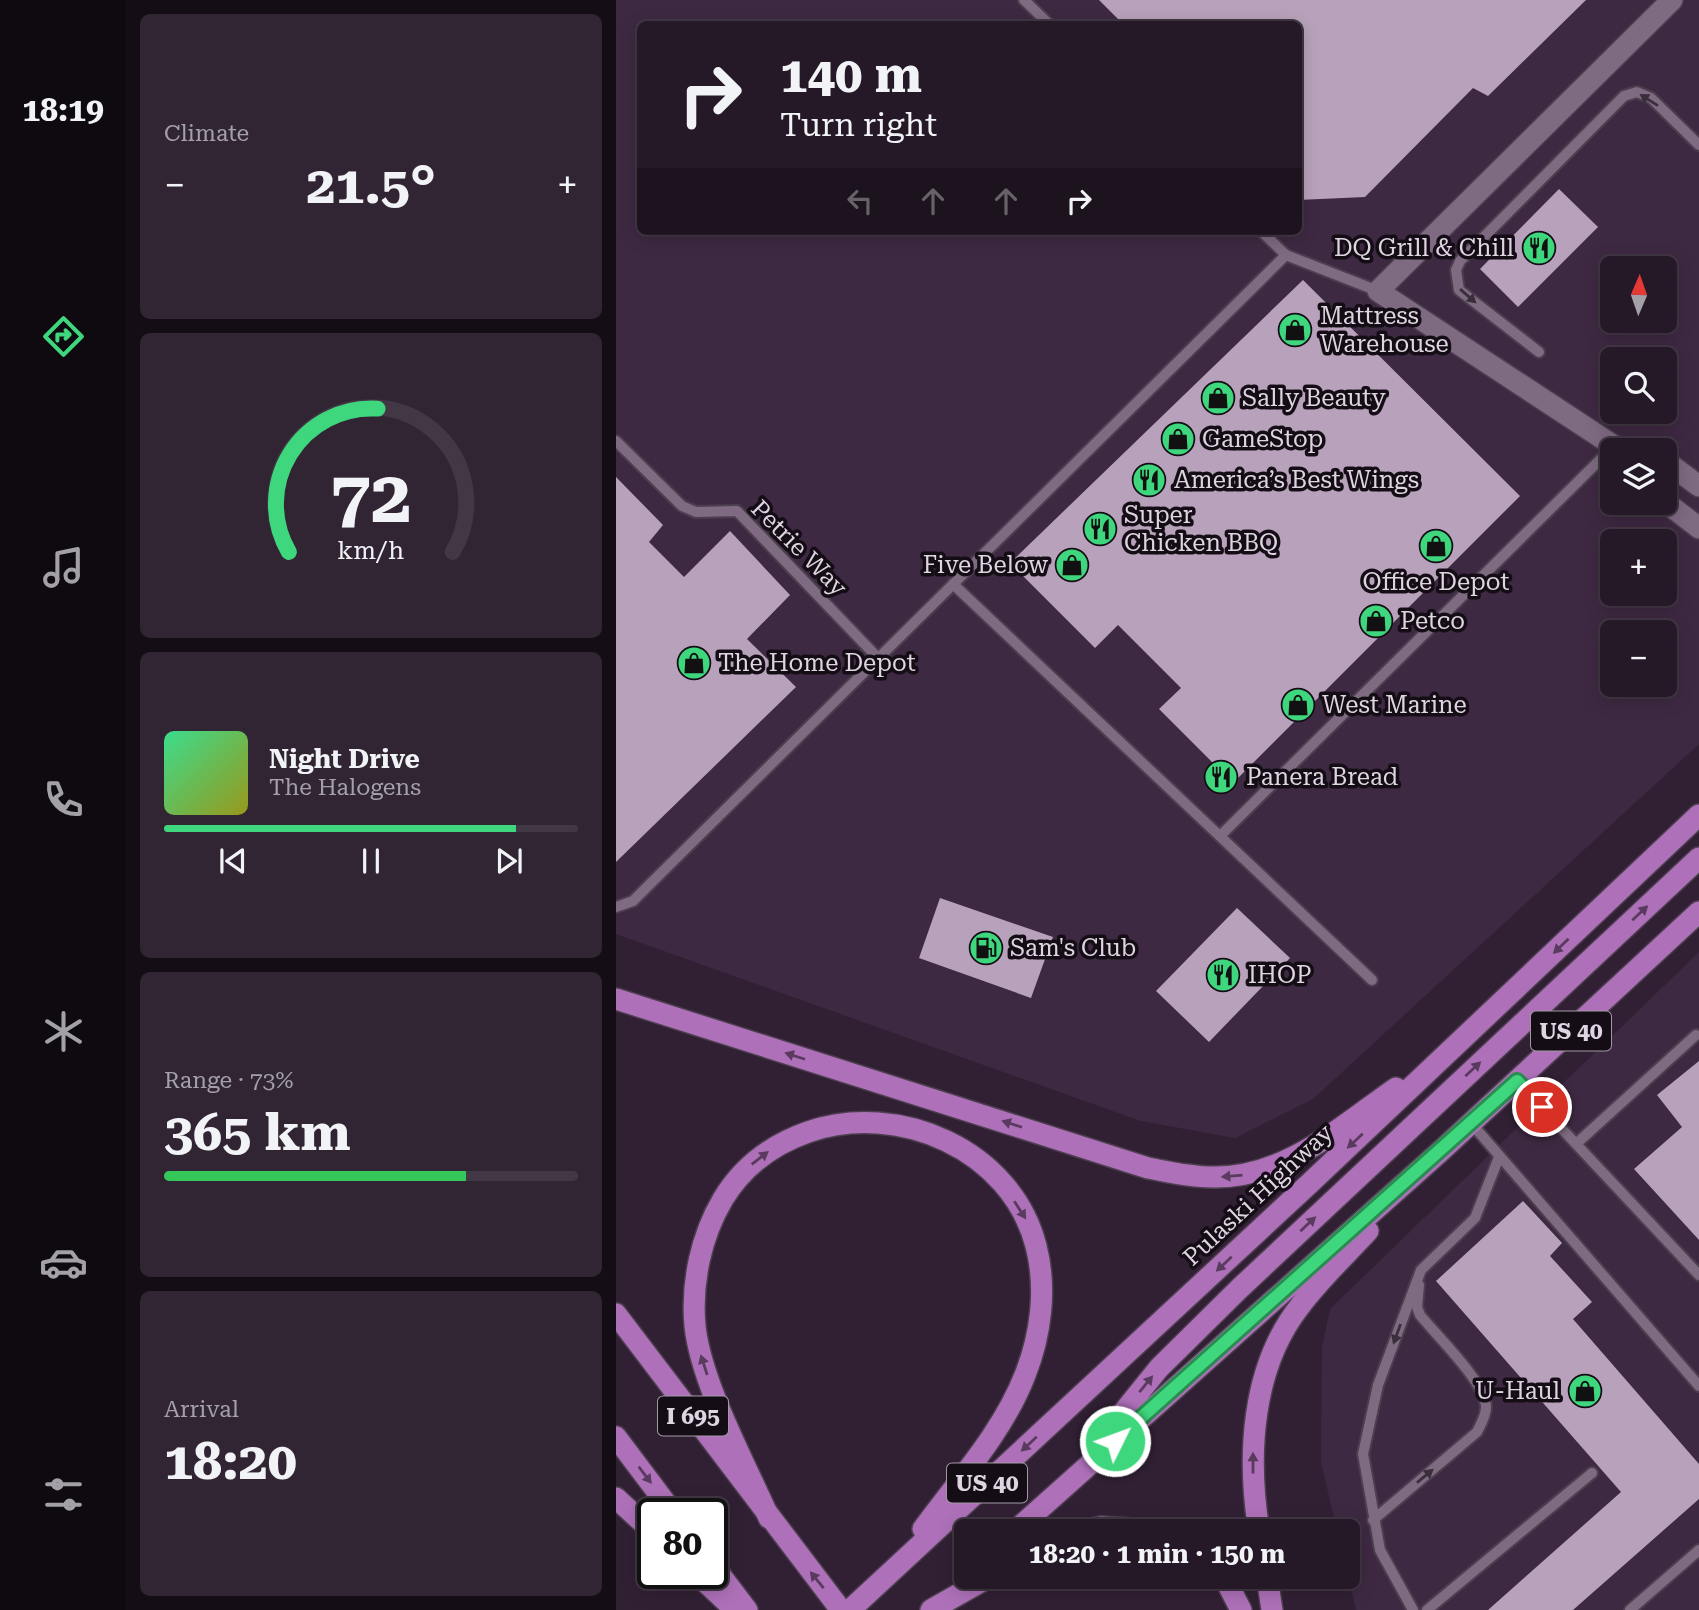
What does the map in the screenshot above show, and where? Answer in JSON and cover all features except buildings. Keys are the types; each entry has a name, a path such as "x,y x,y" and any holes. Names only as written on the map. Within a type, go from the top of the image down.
{"highway":[{"name":"Pulaski Highway","path":"850,1610 1458,1044 1699,815"},
{"path":"1057,1494 1158,1368 1699,858"},
{"name":"US 40","path":"1029,1519 1443,1150 1699,912"},
{"path":"616,999 1148,1168 1213,1177 1250,1174 1276,1166 1311,1147 1458,1044"},
{"path":"769,1518 702,1362 697,1338 695,1296 698,1269 713,1216 733,1183 759,1157 793,1138 828,1125 877,1122 908,1126 932,1133 975,1158 993,1174 1028,1222 1041,1273 1041,1306 1036,1339 1025,1376 1007,1410 895,1569"},
{"path":"1257,1519 1253,1496 1252,1455 1256,1416 1274,1350 1298,1307 1443,1150"},
{"name":"I 695","path":"616,1314 792,1550 841,1610"},
{"name":"I 695","path":"616,1437 662,1498"},
{"path":"616,1498 637,1517"},
{"path":"930,1610 954,1587"},
{"path":"728,1588 741,1607"},
{"path":"717,1589 741,1607"},
{"path":"930,1610 968,1589"},
{"path":"1230,1589 1241,1610"},
{"path":"1269,1589 1272,1610"}],"street":[{"path":"1604,438 1378,291 1672,0"},
{"path":"1677,470 1699,486"},
{"path":"1677,511 1699,528"}],"lane":[{"path":"1024,0 1046,21"},
{"path":"1539,352 1460,290 1456,270 1460,261 1624,96 1637,92 1651,98 1699,145"},
{"path":"1265,235 1286,255 1378,291"},
{"path":"616,907 633,901 1286,255"},
{"name":"Petrie Way","path":"616,441 682,506 696,512 737,511 878,658"},
{"path":"1220,836 1600,466"},
{"path":"953,584 1372,980"},
{"path":"1577,1143 1696,1035"},
{"path":"1517,1081 1699,1275"},
{"path":"1471,1124 1699,1386"},
{"path":"1413,1610 1380,1550 1363,1454 1378,1385 1421,1270 1475,1218 1499,1157"},
{"path":"1373,1520 1477,1432 1484,1417 1486,1405 1481,1389 1420,1315 1417,1307 1421,1270"},
{"path":"1427,1610 1592,1473"},
{"path":"1630,1610 1699,1550"}],"shaded area":[{"path":"616,0 1699,0 1699,744 1313,1099 1235,1138 1141,1121 616,934"},
{"path":"1699,952 1699,1610 1356,1610 1351,1589 1360,1589 1360,1519 1334,1519 1321,1462 1322,1347 1330,1309"}],"place":[{"name":"DQ Grill & Chill","path":"1539,248"},
{"name":"Mattress Warehouse","path":"1295,330"},
{"name":"Sally Beauty","path":"1218,398"},
{"name":"GameStop","path":"1178,439"},
{"name":"America’s Best Wings","path":"1149,480"},
{"name":"Super Chicken BBQ","path":"1100,529"},
{"name":"Office Depot","path":"1436,546"},
{"name":"Five Below","path":"1072,565"},
{"name":"Petco","path":"1376,621"},
{"name":"The Home Depot","path":"694,663"},
{"name":"West Marine","path":"1298,705"},
{"name":"Panera Bread","path":"1221,777"},
{"name":"Sam's Club","path":"986,948"},
{"name":"IHOP","path":"1223,975"},
{"name":"U-Haul","path":"1585,1391"}],"route":[{"path":"1115,1441 1517,1081 1542,1107"}]}
